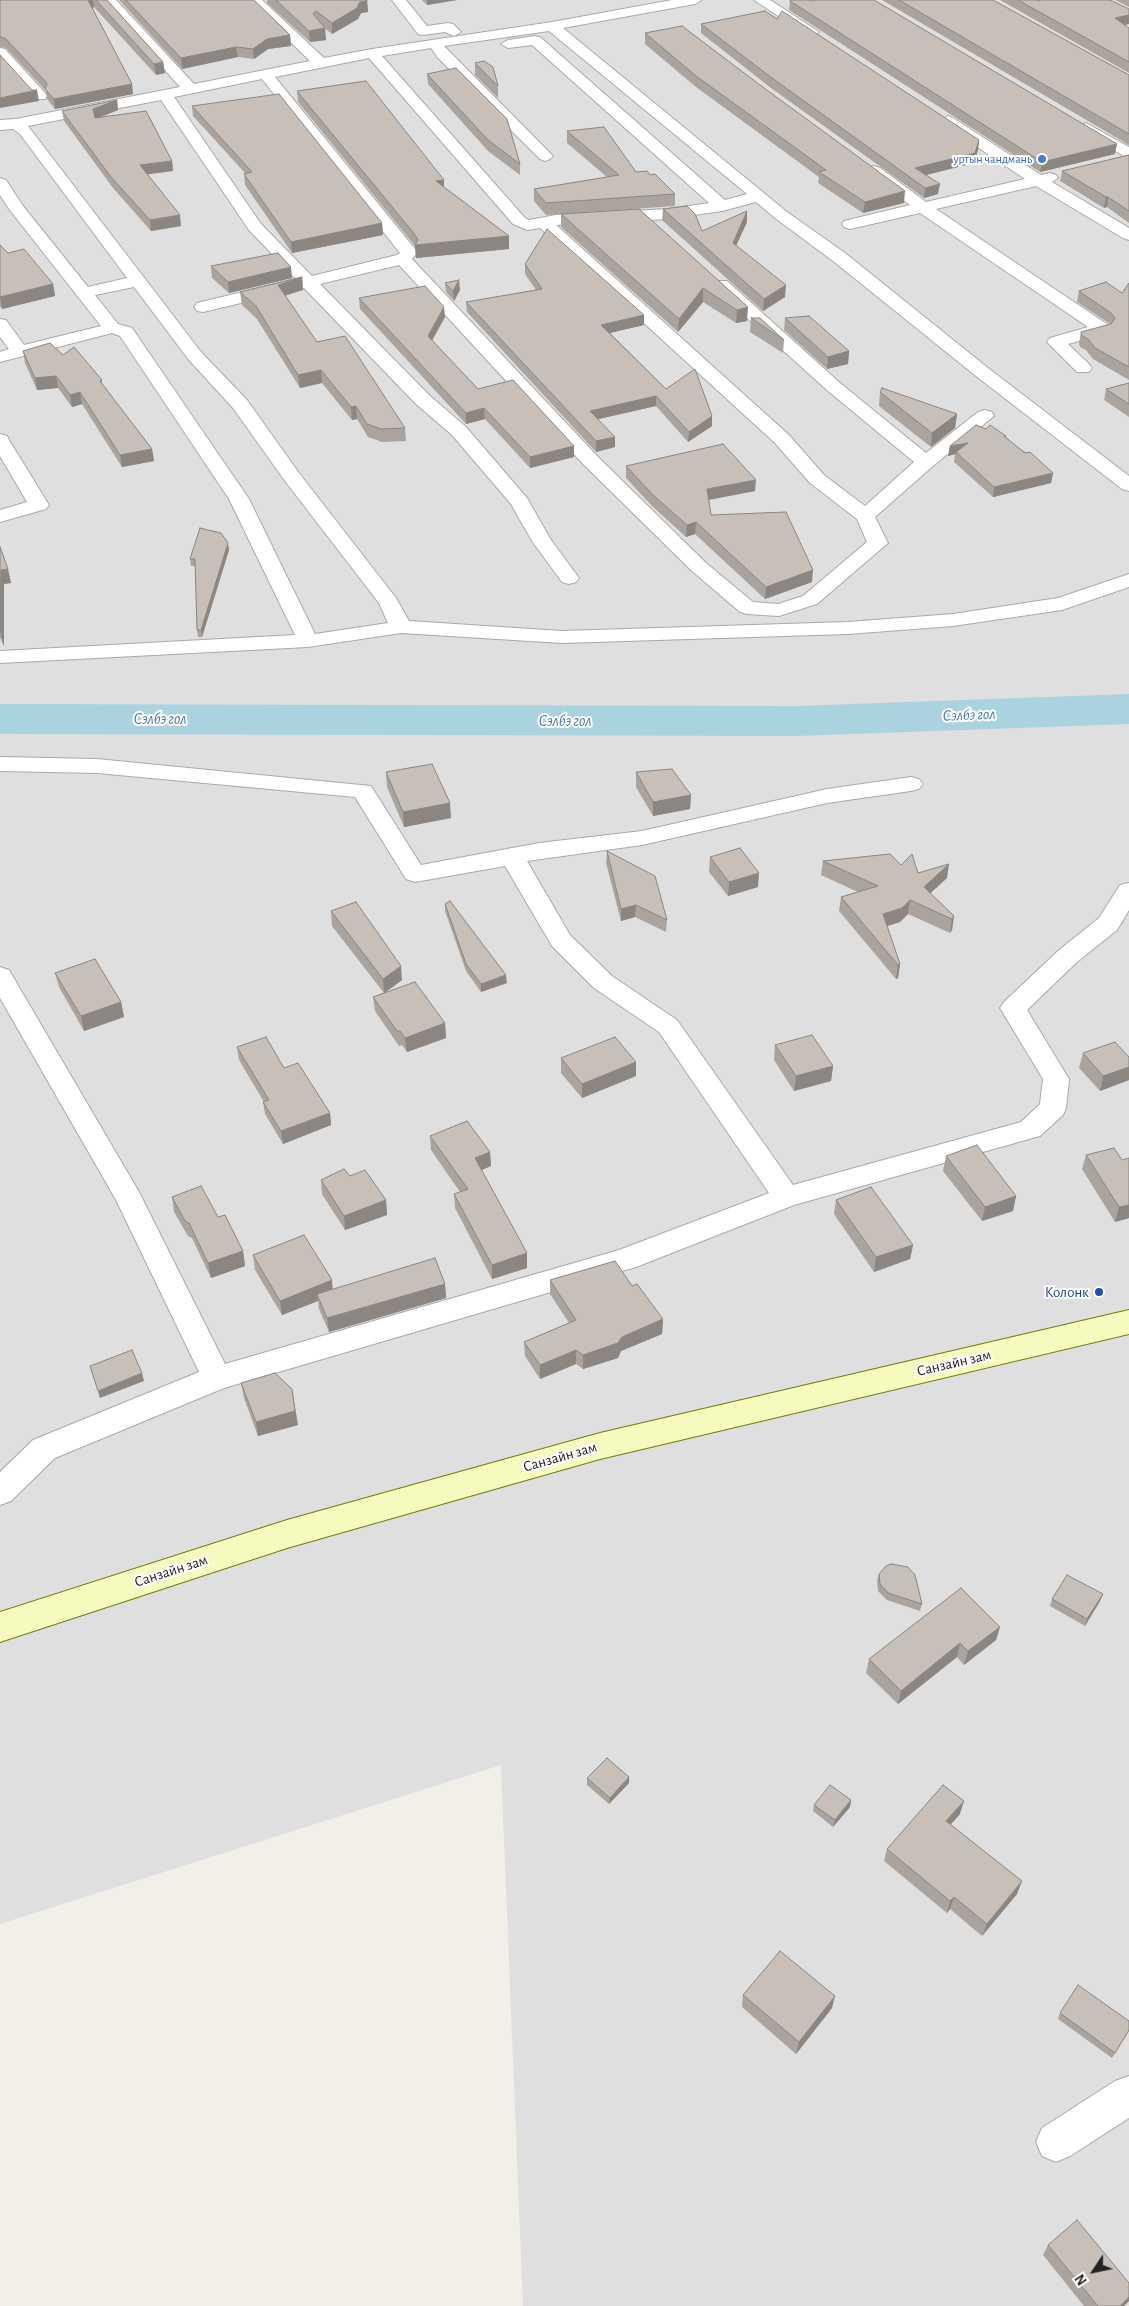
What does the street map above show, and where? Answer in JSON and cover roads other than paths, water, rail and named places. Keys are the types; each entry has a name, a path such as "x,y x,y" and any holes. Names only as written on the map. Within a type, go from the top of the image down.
{"main road":[{"name":"Санзайн зам","path":"0,1627 287,1534 600,1446 1129,1322"}],"street":[{"path":"110,0 191,90"},
{"path":"254,0 321,63"},
{"path":"398,0 424,31 448,27 465,40"},
{"path":"439,50 465,40 694,0"},
{"path":"761,0 826,41"},
{"path":"655,7 671,19"},
{"path":"552,26 781,215 839,257 982,372 1129,485"},
{"path":"8,124 191,90 372,53 439,50 535,40 722,206"},
{"path":"439,50 545,156"},
{"path":"0,52 40,96"},
{"path":"372,53 519,221 527,225 556,220 643,215 722,206 760,196"},
{"path":"203,307 404,259 409,253 265,74"},
{"path":"165,95 254,227 422,399 459,431 520,502 542,541 569,578"},
{"path":"932,110 1039,181 1129,235"},
{"path":"1073,120 1129,156"},
{"path":"8,124 25,131 195,356 240,404 292,477 389,602 401,627"},
{"path":"1111,162 1129,156"},
{"path":"860,161 924,208 1102,328 1056,342 1083,368"},
{"path":"850,224 1066,174"},
{"path":"0,183 17,209 112,328"},
{"path":"643,215 658,228"},
{"path":"404,259 591,461 699,567 747,608 780,610 810,600 878,543 865,516 816,479 782,439 544,223"},
{"path":"708,274 834,387 926,462"},
{"path":"84,293 138,281"},
{"path":"0,324 19,351"},
{"path":"0,357 112,328 126,332 239,499 308,641"},
{"path":"865,516 926,462 985,416"},
{"path":"0,440 39,505 0,516"},
{"path":"0,657 308,641 401,627 562,637 848,628 953,620 1062,604 1129,580"},
{"path":"0,764 97,766 363,791 415,874 539,851 642,838 826,796 912,784"},
{"path":"511,857 518,864 561,940 603,982 668,1026 787,1197"},
{"path":"0,1492 44,1449 217,1378 626,1259 787,1197 1030,1129 1053,1108 1056,1080 1013,1008 1068,956 1126,910"},
{"path":"0,976 129,1199 217,1378"},
{"path":"1056,2142 1129,2095"}],"waterway":[{"name":"Сэлбэ гол","path":"0,719 797,721 1129,709"}],"place":[{"name":"уртын чандмань","path":"1042,159"},
{"name":"Колонк","path":"1099,1292"}]}
